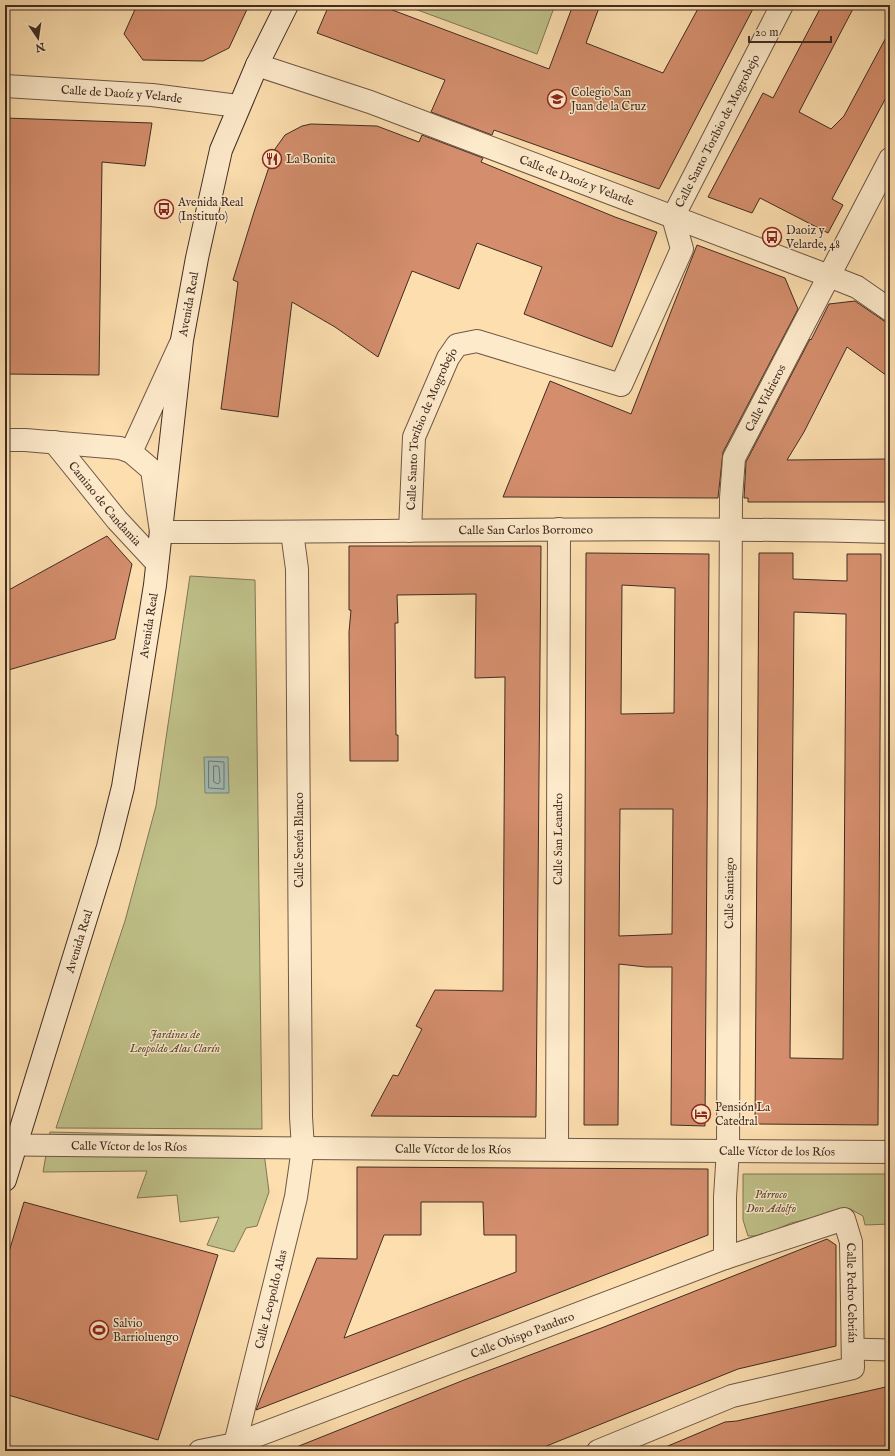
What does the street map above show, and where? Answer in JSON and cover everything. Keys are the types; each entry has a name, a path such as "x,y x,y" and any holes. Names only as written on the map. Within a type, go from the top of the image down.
{"street":[{"name":"Avenida Real","path":"5,1180 108,847 121,795 153,601 182,340 197,258 221,150 238,106 287,5"},
{"name":"Calle Santo Toribio de Mogrobejo","path":"410,531 414,437 448,358 457,345 477,341 621,385 682,249 673,217 782,5"},
{"name":"Calle de Daoíz y Velarde","path":"257,65 370,102 829,276 857,287 890,310"},
{"name":"Calle de Daoíz y Velarde","path":"8,85 152,95 238,106"},
{"name":"Calle Vidrieros","path":"731,529 731,498 734,458 890,159"},
{"path":"131,452 182,340"},
{"name":"Camino de Candamia","path":"5,440 26,440 120,448 131,452 152,470 161,532"},
{"name":"Camino de Candamia","path":"54,442 117,520 157,563"},
{"name":"Calle San Leandro","path":"557,1149 559,529"},
{"name":"Calle San Carlos Borromeo","path":"161,532 731,529 890,532"},
{"name":"Calle Santiago","path":"725,1258 725,1197 728,1150 731,529"},
{"name":"Calle Senén Blanco","path":"292,532 297,569 301,1117 303,1148"},
{"name":"Calle Víctor de los Ríos","path":"16,1145 890,1152"},
{"name":"Calle Leopoldo Alas","path":"235,1447 296,1197 303,1148"},
{"name":"Calle Obispo Panduro","path":"200,1451 235,1447 725,1258 844,1219"},
{"name":"Calle Pedro Cebrián","path":"844,1219 851,1242 853,1358"},
{"path":"598,1451 732,1396 853,1358 890,1350"}],"green space":[{"path":"404,5 555,5 537,54"},
{"name":"Jardines de Leopoldo Alas Clarín","path":"190,576 255,580 262,1129 56,1128 125,921 156,806"},
{"path":"50,1132 262,1137 269,1192 257,1226 246,1228 234,1252 207,1245 219,1217 180,1222 177,1195 137,1198 147,1171 43,1172"},
{"name":"Párroco Don Adolfo","path":"743,1174 890,1174 890,1224 865,1225 863,1216 850,1209 791,1223 762,1236 748,1236 743,1220"}],"water":[{"path":"204,757 228,757 229,793 205,793"}],"building":[{"path":"137,5 249,5 229,48 203,61 143,60 124,34"},
{"name":"Colegio San Juan de la Cruz","path":"329,5 379,5 549,69 573,5 600,5 586,43 663,73 700,5 755,5 659,189 494,130 492,135 431,112 445,80 317,33"},
{"path":"822,5 855,5 799,112 831,129 844,116 890,30 890,90 832,199 843,205 828,233 760,198 752,213 708,197 763,93 773,98"},
{"path":"5,118 152,123 145,166 102,162 99,375 5,374"},
{"path":"311,124 377,126 419,142 422,135 483,158 481,162 615,217 657,232 612,347 524,314 542,267 477,243 459,289 412,271 378,357 335,327 292,302 278,417 221,409 238,282 233,280 254,212 275,149 285,135 302,126"},
{"path":"697,245 785,278 798,309 723,452 718,498 503,497 550,381 631,414"},
{"path":"855,301 890,325 890,378 847,347 804,432 787,460 890,459 890,502 748,502 748,498 744,498 746,462 810,339 811,340 829,304"},
{"path":"107,536 132,564 115,639 5,671 5,592"},
{"path":"349,546 541,546 536,1117 371,1116 393,1075 398,1076 422,1029 416,1026 435,990 503,991 505,677 475,678 476,594 397,595 398,623 395,623 396,735 398,735 398,761 350,761 349,632 351,610 349,610"},
{"path":"586,553 709,554 705,1126 671,1125 672,967 646,967 619,964 618,1125 584,1125","holes":["622,585 675,588 674,713 621,714","620,809 673,809 672,934 619,936"]},
{"path":"759,553 793,553 793,579 847,581 847,554 881,554 878,1125 755,1124","holes":["794,612 846,614 843,1059 790,1058"]},
{"path":"357,1167 708,1169 708,1235 256,1410 317,1258 357,1259","holes":["421,1202 483,1202 484,1235 516,1235 516,1272 344,1338 384,1235 421,1235"]},
{"name":"Salvio Barrioluengo","path":"24,1202 218,1255 158,1440 5,1394 5,1265"},
{"path":"827,1239 836,1245 836,1346 738,1369 534,1451 289,1450 464,1380 604,1327"},
{"path":"890,1386 890,1451 656,1451 725,1422 737,1421"}],"place":[{"name":"Colegio San Juan de la Cruz","path":"557,99"},
{"name":"La Bonita","path":"272,159"},
{"name":"Avenida Real (Instituto)","path":"164,209"},
{"name":"Daoiz y Velarde, 48","path":"772,237"},
{"name":"Pensión La Catedral","path":"701,1114"},
{"name":"Salvio Barrioluengo","path":"99,1330"}]}
